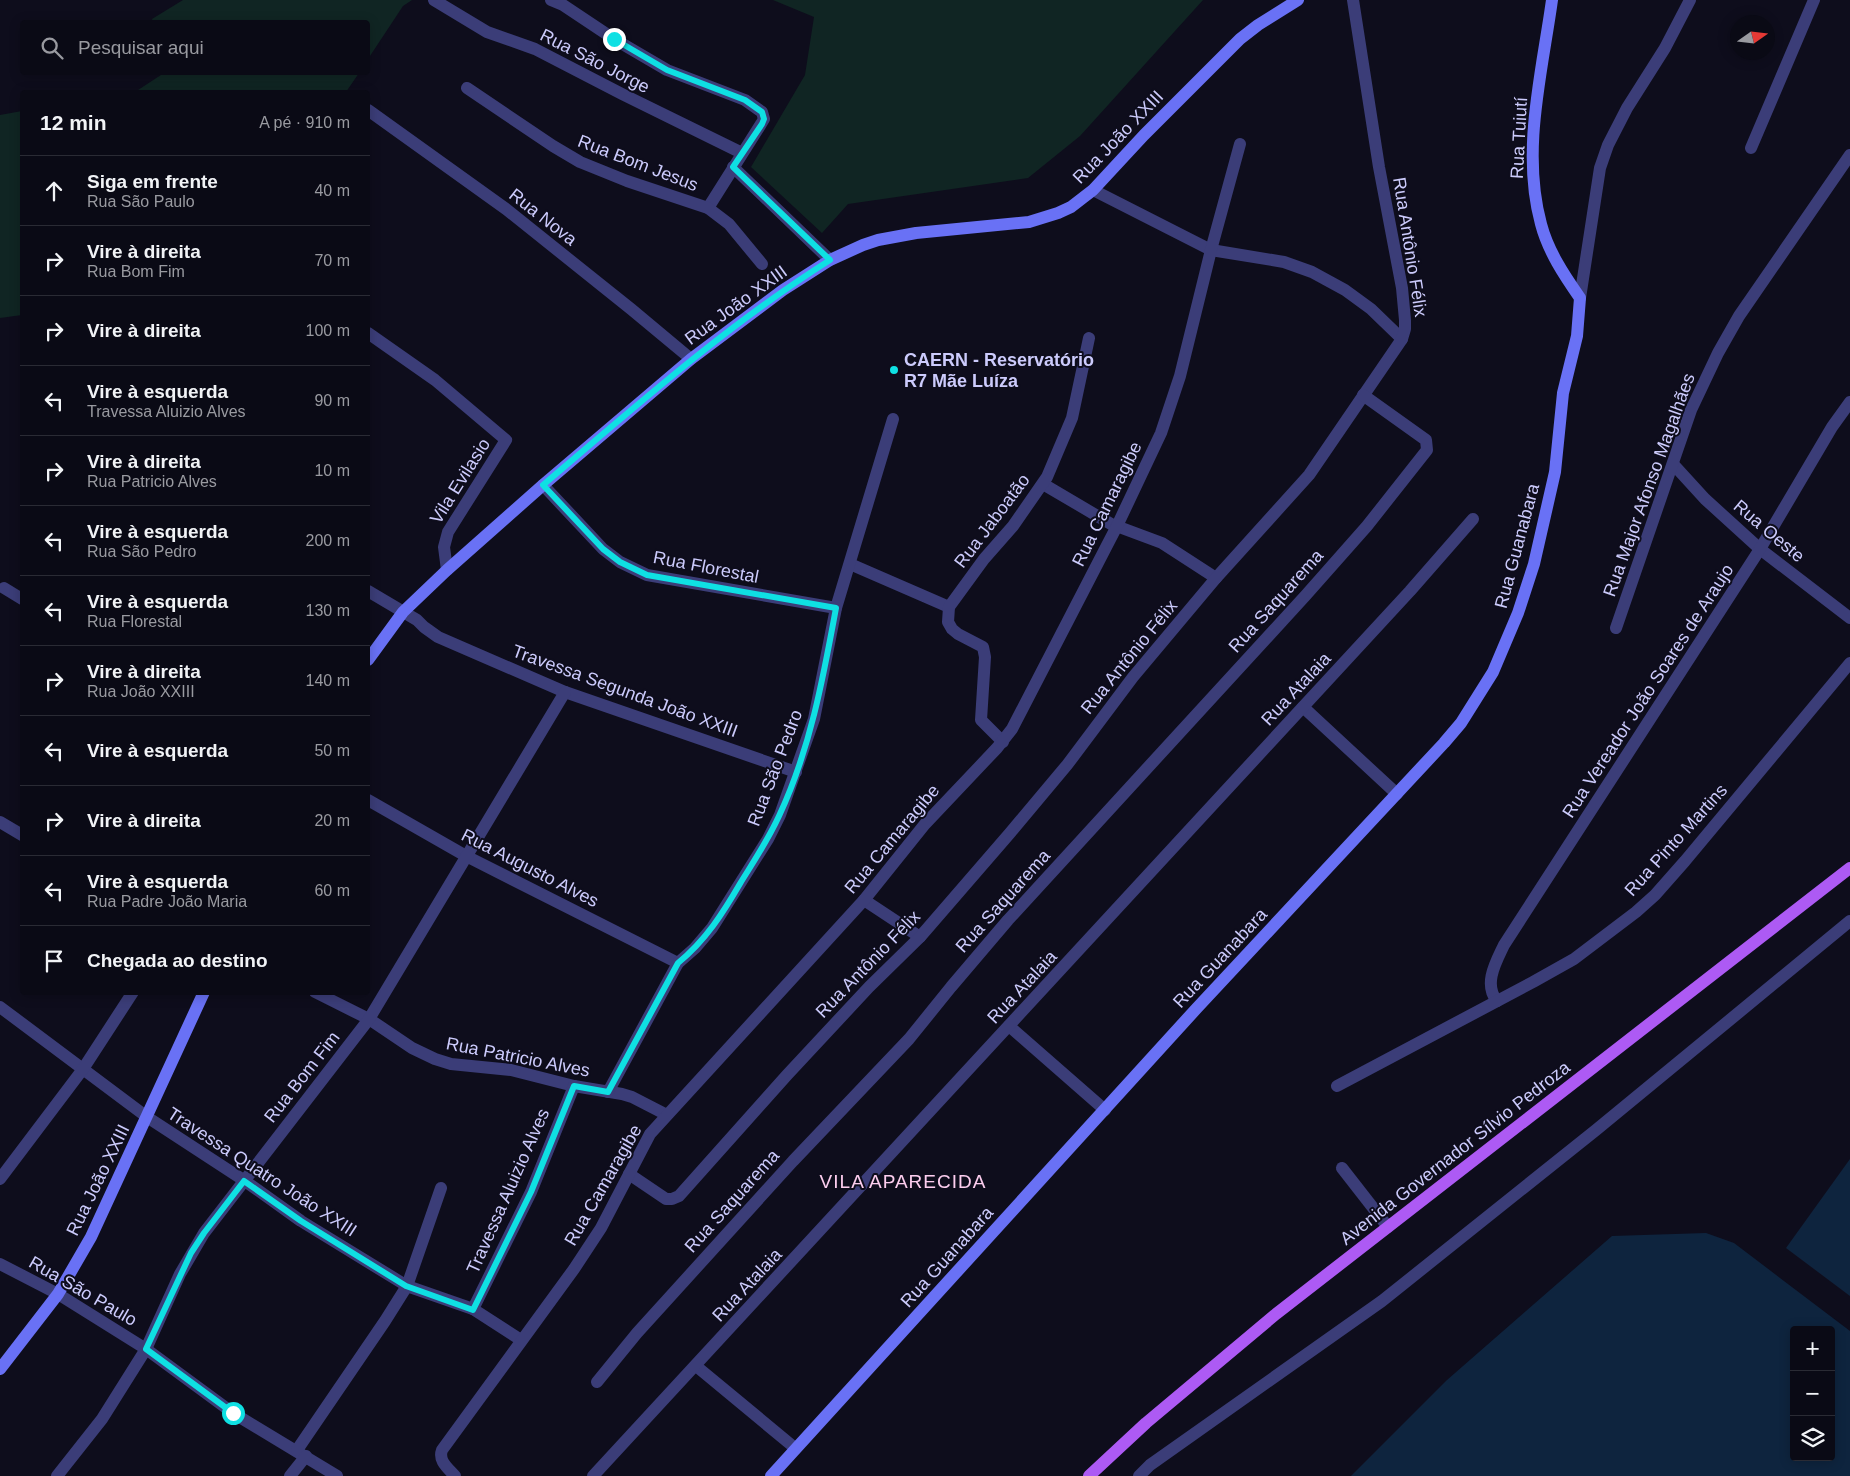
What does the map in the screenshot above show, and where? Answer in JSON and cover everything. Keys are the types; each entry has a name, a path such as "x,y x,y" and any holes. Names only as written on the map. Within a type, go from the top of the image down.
{"main road":[{"name":"Avenida Governador Sílvio Pedroza","path":"1089,1476 1146,1423 1218,1361 1850,868"}],"street":[{"name":"Rua São Jorge","path":"434,0 487,32 535,49 742,153"},
{"path":"551,0 563,5 614,39 667,70 745,100 764,115 762,124 708,208"},
{"name":"Rua João XXIII","path":"370,657 403,612 447,570 543,485 691,359 783,290 830,260 863,245 895,236 916,233 1029,222 1071,207 1093,190 1144,135 1240,39 1258,25 1298,0"},
{"name":"Rua Antônio Félix","path":"629,1174 666,1198 672,1199 680,1196 787,1075 869,987 920,936 1022,818 1066,765 1128,683 1216,578 1308,475 1402,338 1405,320 1402,288 1353,0"},
{"name":"Rua Tuiutí","path":"1552,0 1533,136 1532,168 1535,197 1541,225 1552,254 1580,298"},
{"path":"1580,298 1600,168 1608,145 1627,108 1665,48 1690,0"},
{"path":"1751,148 1814,0"},
{"name":"Rua Bom Jesus","path":"467,88 546,142 580,162 627,181 708,208 729,224 762,264"},
{"name":"Rua Nova","path":"370,111 506,209 691,359"},
{"name":"Rua Camaragibe","path":"455,1476 442,1461 440,1456 442,1450 601,1228 644,1142 864,900 925,824 1003,742 1019,716 1118,526 1160,434 1180,376 1211,250 1240,144"},
{"name":"Rua Major Afonso Magalhães","path":"1616,628 1691,410 1718,353 1739,316 1850,155"},
{"path":"733,167 830,260"},
{"path":"1093,190 1211,250 1284,262 1312,272 1345,290 1364,304 1402,338"},
{"name":"Rua Guanabara","path":"771,1476 1316,880 1397,794 1469,711 1493,672 1518,613 1534,564 1555,472 1563,393 1577,336 1580,298"},
{"name":"Vila Evilasio","path":"370,334 435,380 506,440 448,532 444,547 447,570"},
{"name":"Rua Jaboatão","path":"949,607 984,559 1013,526 1042,484 1072,418 1089,338"},
{"name":"Rua Saquarema","path":"597,1382 638,1332 793,1160 904,1045 1008,920 1306,595 1361,532 1427,450 1428,444 1426,440 1363,395"},
{"name":"Rua Vereador João Soares de Araujo","path":"1497,1001 1490,987 1491,979 1504,945 1760,549 1832,427 1850,402"},
{"name":"Rua São Pedro","path":"608,1092 678,963 695,948 712,928 768,839 780,815 814,719 836,608 866,503 893,419"},
{"name":"Rua Oeste","path":"1673,464 1705,499 1760,549 1850,618"},
{"path":"1042,484 1118,526 1162,543 1216,578"},
{"name":"Rua Florestal","path":"543,485 603,549 620,562 647,575 836,608"},
{"name":"Rua Atalaia","path":"594,1476 1410,592 1473,519"},
{"path":"850,564 949,607 948,622 952,629 983,647 985,657 981,720 1003,742"},
{"path":"4,588 20,598"},
{"name":"Travessa Segunda João XXIII","path":"370,591 417,620 438,637 565,692 796,772"},
{"name":"Rua Pinto Martins","path":"1337,1086 1574,959 1614,930 1655,895 1850,663"},
{"name":"Rua Bom Fim","path":"57,1476 102,1419 146,1349 191,1253 208,1227 368,1019 565,692"},
{"path":"1303,707 1397,794"},
{"name":"Rua Augusto Alves","path":"370,801 466,856 678,963"},
{"path":"0,822 20,834"},
{"path":"864,900 920,936"},
{"path":"1139,1476 1150,1465 1382,1301 1604,1123 1850,921"},
{"path":"0,1179 83,1069 130,995"},
{"name":"Rua João XXIII","path":"0,1369 58,1294 91,1237 203,995"},
{"name":"Rua Patricio Alves","path":"321,995 368,1019 412,1048 435,1059 451,1064 511,1070 574,1086 632,1097 667,1115"},
{"name":"Travessa Quatro João XXIII","path":"0,1007 147,1117 301,1221 406,1286 473,1310 521,1340"},
{"path":"1009,1026 1105,1110"},
{"name":"Travessa Aluizio Alves","path":"473,1310 531,1192 574,1086"},
{"path":"1342,1168 1388,1227"},
{"path":"290,1476 301,1453 406,1286 441,1188"},
{"name":"Rua São Paulo","path":"0,1264 58,1294 146,1349 233,1413 337,1476"},
{"path":"696,1366 795,1448"}],"green space":[{"path":"183,0 412,0 403,6 370,56 370,20 152,19"},
{"path":"773,0 1203,0 1080,136 1028,178 848,204 822,233 751,167 805,75 814,17"},
{"path":"161,75 358,75 347,90 138,90"},
{"path":"20,111 20,315 0,318 0,115"}],"water":[{"path":"1850,1159 1850,1296 1786,1248"},
{"path":"1706,1233 1734,1243 1850,1331 1850,1476 1351,1476 1447,1380 1612,1236"}],"place":[{"name":"CAERN - Reservatório R7 Mãe Luíza","path":"894,370"}],"district":[{"name":"VILA APARECIDA","path":"903,1181"}],"route":[{"path":"233,1413 146,1349 191,1253 216,1216 244,1181 301,1221 406,1286 473,1310 531,1192 574,1086 608,1092 678,963 695,948 712,928 768,839 780,815 814,719 836,608 661,579 647,575 620,562 603,549 543,485 691,359 783,290 830,260 733,167 762,124 764,119 762,112 745,100 667,70 614,39"}]}
